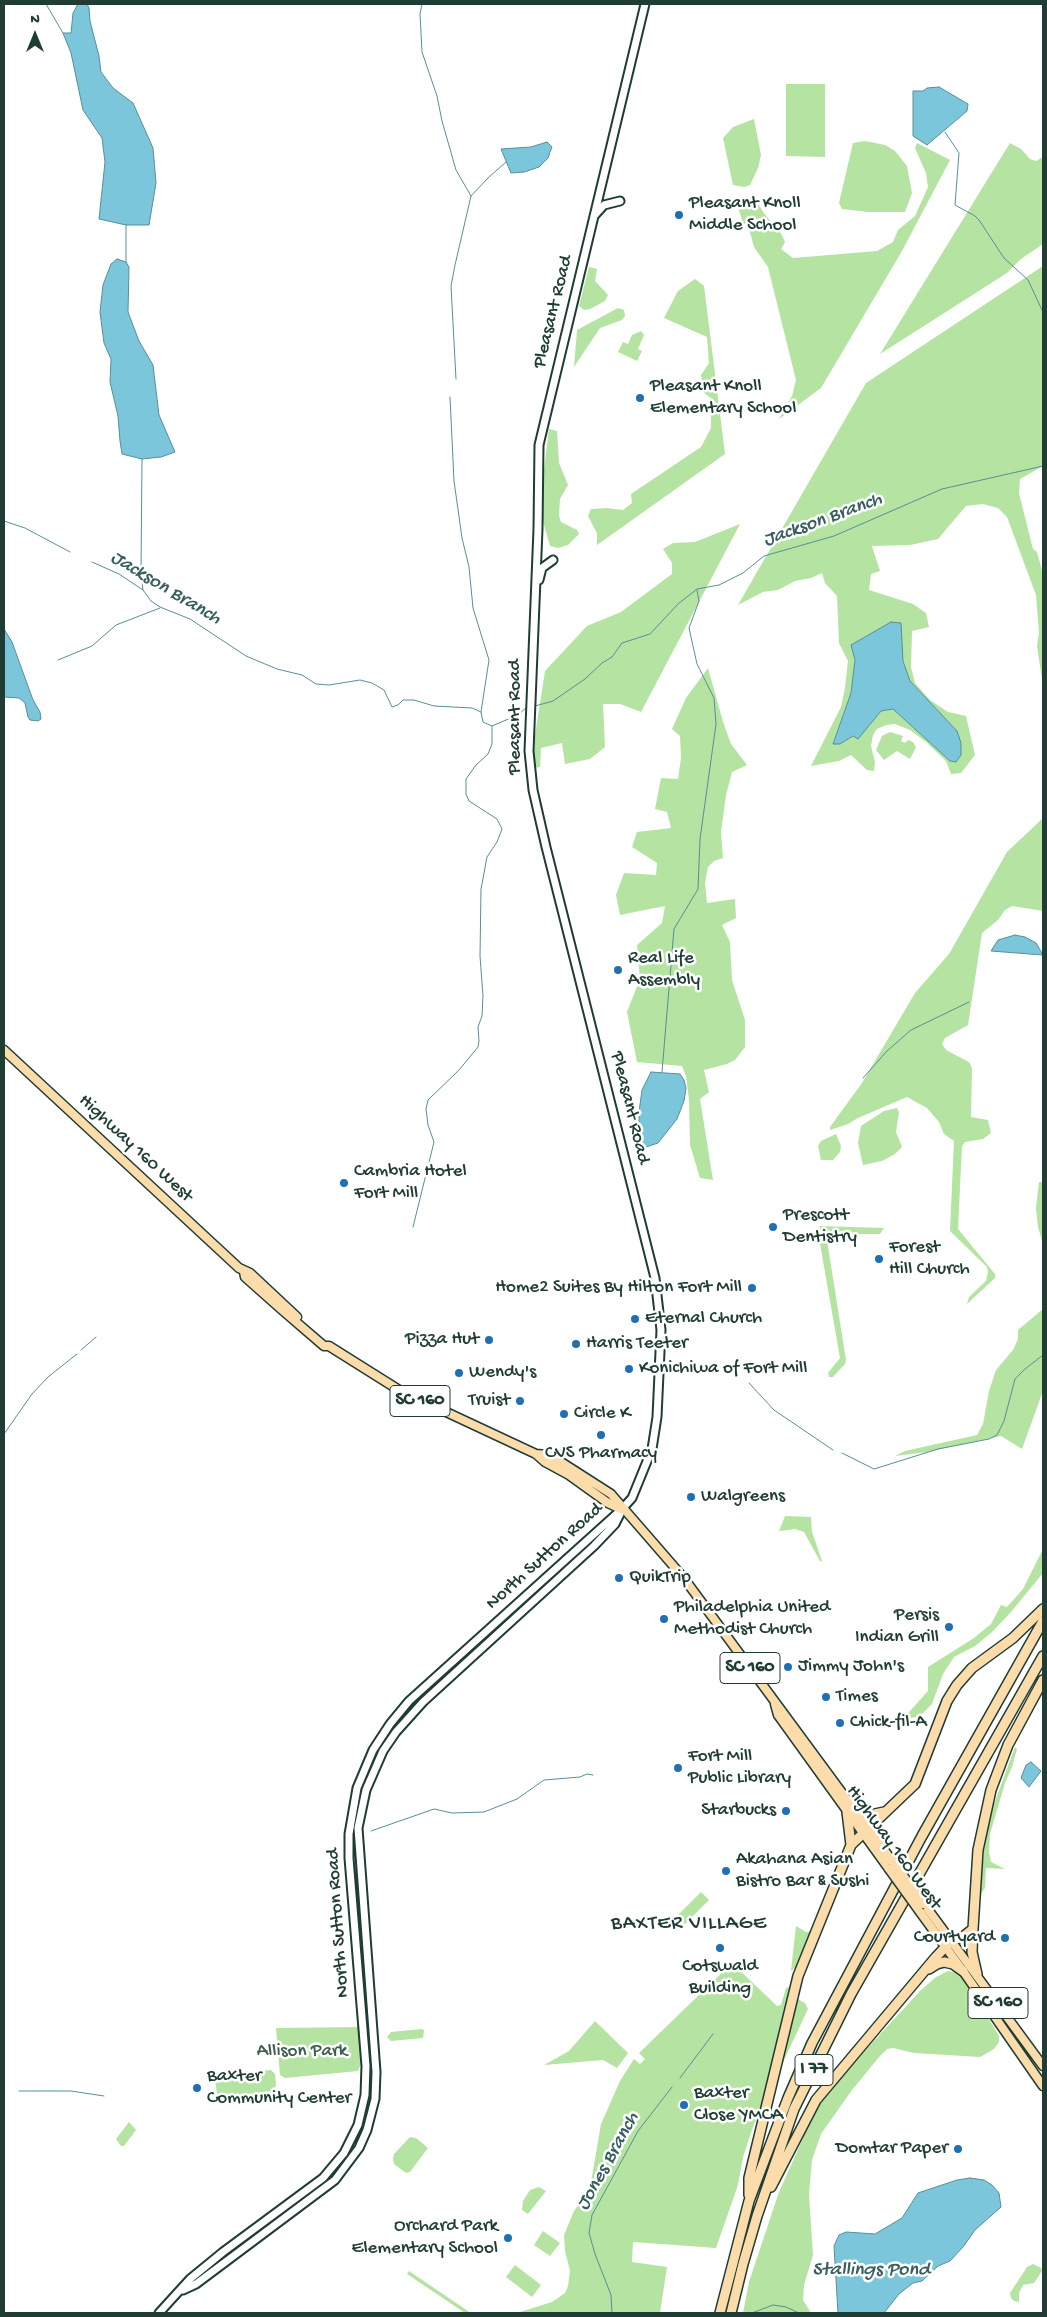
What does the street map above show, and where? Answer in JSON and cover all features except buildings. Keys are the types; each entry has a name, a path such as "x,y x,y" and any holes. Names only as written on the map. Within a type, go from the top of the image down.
{"highway":[{"path":"851,1845 915,1784 947,1701 956,1685 972,1668 1012,1638 1043,1609"},
{"name":"I 77","path":"720,2313 749,2201 788,2098 812,2043 922,1836 1043,1621"},
{"name":"I 77","path":"731,2313 757,2216 794,2109 851,1994 1043,1656"},
{"path":"977,1974 972,1952 978,1850 991,1790 1008,1745 1043,1680"},
{"path":"749,2201 749,2178 792,1994 804,1959 851,1845 851,1811 870,1815 887,1811"},
{"path":"757,2216 816,2100 948,1944 973,1929"},
{"path":"923,1974 936,1964 944,1962 953,1964 963,1970"}],"main road":[{"name":"Pleasant Road","path":"622,1510 632,1498 652,1449 657,1417 661,1330 655,1278 533,790 529,751 540,438 645,4"},
{"path":"594,216 598,214 604,205 620,201"},
{"path":"536,585 542,568 553,560"},
{"name":"Highway 160 West","path":"4,1050 244,1272 245,1277 324,1346 329,1346 399,1390 536,1454 545,1462 569,1475 608,1503 622,1510 683,1577 774,1700 778,1715 866,1831 920,1912 977,1974 1043,2066"},
{"name":"North Sutton Road","path":"159,2313 180,2291 196,2284 336,2180 355,2154 367,2130 375,2099 376,2072 358,1828 366,1790 383,1751 417,1708 594,1546 615,1524 622,1510"},
{"name":"Highway 160 West","path":"891,1866 924,1904 963,1970 1043,2086"}],"green space":[{"path":"786,84 825,84 825,157 786,156"},
{"path":"754,119 761,155 758,168 750,185 744,187 733,185 723,138 733,127"},
{"path":"865,141 885,145 895,151 907,166 912,193 905,212 868,212 842,209 839,203 853,143"},
{"path":"917,143 950,160 902,251 821,388 779,419 792,396 796,380 768,267 754,247 750,232 742,220 738,207 743,200 755,198 763,212 782,235 785,242 781,249 793,258 877,251 893,242 898,230 915,216 928,187 926,173 915,148"},
{"path":"1010,143 1021,149 1030,159 1036,161 1043,157 1043,244 1021,259 1007,273 880,354"},
{"path":"1043,266 1043,466 1020,479 1019,493 1033,549 1037,552 1043,574 1043,686 1037,646 1039,633 1036,595 1007,517 998,508 983,504 966,506 938,539 910,545 872,546 880,571 871,574 869,590 913,604 926,613 929,627 912,631 911,667 915,683 930,700 948,712 966,716 975,755 961,773 951,774 946,761 926,742 910,730 895,724 877,729 873,735 871,746 875,762 874,771 867,770 851,755 839,761 811,766 841,707 845,688 848,661 839,643 837,596 825,583 822,573 811,578 795,581 778,590 763,592 738,605 866,383","holes":["897,622 903,661 910,681 957,731 950,761 893,709 881,711 858,738 853,736 840,744 833,744 851,693 855,674 854,652 864,637"]},
{"path":"589,267 597,269 595,281 608,295 605,301 584,310 579,306"},
{"path":"695,279 704,286 725,454 597,545 597,533 588,516 591,509 623,510 632,503 631,494 701,447 711,428 711,398 704,393 701,375 709,363 707,337 664,318 678,291"},
{"path":"618,308 624,310 625,316 622,320 600,328 574,367 577,330"},
{"path":"641,331 644,335 638,349 642,351 637,361 618,352 623,342 628,344 632,335"},
{"path":"549,429 557,431 559,463 568,485 560,499 559,516 561,522 577,530 579,534 568,545 558,548 550,546 542,518 544,470"},
{"path":"740,524 641,712 620,704 603,704 605,747 590,759 565,764 562,743 541,748 540,767 534,768 533,748 545,671 587,626 621,612 672,574 672,563 663,549 673,543 695,542"},
{"path":"708,668 731,744 747,765 732,772 726,795 721,832 723,858 714,861 708,867 705,883 707,903 735,899 736,918 722,925 730,942 732,980 745,1020 745,1047 735,1060 704,1070 709,1092 700,1099 713,1180 700,1178 690,1145 689,1100 686,1076 682,1066 637,1062 627,1012 640,979 637,945 662,923 665,906 620,915 616,895 624,873 656,875 657,863 632,847 637,832 671,828 667,812 655,809 661,778 678,779 681,758 680,736 672,729 686,698"},
{"path":"890,732 903,736 901,741 905,743 908,740 913,742 916,747 910,759 897,751 884,760 876,750 882,736"},
{"path":"1043,818 1043,911 1012,906 1005,910 998,920 982,933 968,1025 945,1038 942,1044 946,1050 969,1062 972,1068 971,1117 988,1120 991,1133 983,1139 965,1142 962,1146 958,1229 995,1274 995,1278 967,1304 969,1297 986,1281 988,1272 987,1267 950,1231 954,1141 944,1134 939,1122 927,1108 907,1097 848,1124 830,1130 830,1127 862,1083 915,993 949,954 1007,852"},
{"path":"897,1108 899,1112 896,1132 902,1147 895,1154 882,1161 863,1165 858,1143 861,1126 884,1111"},
{"path":"836,1134 841,1146 840,1152 833,1160 821,1160 818,1146 821,1141"},
{"path":"1039,1182 1043,1182 1043,1244 1038,1227 1036,1208"},
{"path":"820,1226 884,1228 880,1234 826,1234 846,1360 845,1364 833,1377 829,1377 828,1373 840,1358 819,1238"},
{"path":"1043,1309 1043,1391 1022,1449 1001,1436 927,1452 895,1456 905,1451 977,1435 983,1424 989,1391 996,1370 1013,1350 1018,1339 1018,1330"},
{"path":"785,1516 811,1517 812,1532 822,1561 820,1561 804,1532 795,1529 779,1531"},
{"path":"1043,1549 1043,1573 1011,1612 975,1646 954,1657 943,1674 932,1704 920,1716 902,1720 928,1691 928,1667 974,1638 991,1624 1001,1605 1007,1607 1023,1589"},
{"path":"1015,1747 1017,1749 1012,1767 1005,1783 990,1834 989,1852 991,1862 1005,1869 986,1868 985,1888 980,1895 985,1840 990,1815"},
{"path":"701,1892 709,1900 685,1924 677,1916"},
{"path":"796,1926 806,1932 812,1931 811,1938 804,1946 801,1962 791,1971"},
{"name":"Baxter Close YMCA","path":"732,1963 777,2006 781,2005 786,1988 790,1987 794,1997 805,2003 808,2009 754,2124 743,2157 738,2185 716,2248 633,2242 632,2262 667,2267 660,2313 517,2313 552,2302 565,2293 570,2271 565,2251 564,2235 574,2211 590,2188 601,2124 620,2081 634,2059 640,2064 645,2059 639,2053"},
{"path":"948,1971 958,1973 965,1979 999,2036 999,2042 994,2049 980,2057 914,2053 893,2048 887,2049 880,2056 852,2090 821,2134 812,2160 809,2194 813,2255 804,2285 803,2300 811,2313 743,2313 749,2282 779,2192 816,2109 836,2082 921,1990 936,1977"},
{"path":"595,2021 628,2053 617,2068 603,2060 544,2065 569,2051"},
{"name":"Allison Park","path":"360,2027 362,2061 358,2071 285,2078 280,2075 276,2028"},
{"path":"424,2030 423,2038 391,2041 387,2037 391,2032"},
{"path":"271,2070 275,2074 276,2086 271,2093 222,2097 217,2094 215,2079 218,2075"},
{"path":"129,2122 136,2130 124,2146 121,2146 116,2139"},
{"path":"410,2137 416,2138 428,2148 410,2172 406,2173 394,2164 393,2159 394,2154"},
{"path":"539,2187 546,2191 528,2214 522,2210 523,2201 530,2190"},
{"path":"543,2231 560,2243 550,2256 534,2245"},
{"path":"1033,2264 1041,2268 1042,2271 1034,2283 1023,2285 1019,2293 1019,2302 1014,2301 1010,2293 1027,2267"},
{"path":"515,2265 541,2285 532,2297 506,2277"},
{"path":"409,2271 471,2313 465,2313 407,2274"}],"water":[{"path":"78,4 87,4 89,8 101,72 113,88 133,103 153,148 156,183 149,225 126,225 99,219 105,162 102,138 83,110 71,53 63,33 71,33 73,13"},
{"path":"939,87 968,104 967,111 927,145 913,136 913,91 923,91 927,88"},
{"path":"547,142 552,147 548,158 539,167 524,172 511,173 501,149 531,147"},
{"path":"117,259 126,262 129,267 128,312 139,341 153,365 159,415 175,452 161,457 142,459 122,454 118,416 110,382 111,359 104,343 100,312 103,285 111,264"},
{"path":"891,622 901,623 903,661 910,681 957,731 961,743 961,755 956,762 950,761 893,709 881,711 858,739 853,736 840,744 833,744 851,693 855,660 851,645"},
{"path":"4,629 12,642 33,700 40,712 41,719 38,721 30,720 25,703 19,698 4,697"},
{"path":"1015,935 1025,937 1036,943 1043,955 991,951 998,940"},
{"path":"651,1072 680,1074 686,1088 684,1101 677,1119 658,1143 646,1147 639,1141 639,1112 642,1090"},
{"path":"1031,1762 1041,1771 1029,1787 1021,1778 1026,1765"},
{"name":"Stallings Pond","path":"970,2178 984,2180 992,2185 999,2193 1001,2207 975,2230 950,2261 938,2266 922,2281 913,2283 899,2294 884,2313 838,2313 834,2246 839,2235 846,2232 875,2234 902,2218 918,2193 957,2180"}],"waterway":[{"path":"46,4 63,33"},
{"path":"422,4 420,14 422,52 437,96 456,170 471,196"},
{"path":"945,132 959,153 955,205 979,220 1004,258 1028,280 1043,312"},
{"path":"456,379 451,286 455,265 471,196 506,162"},
{"path":"126,225 126,262"},
{"path":"450,397 454,481 462,538 469,567 473,608 489,660 481,712 483,722 492,726"},
{"path":"142,459 141,573 143,590"},
{"name":"Jackson Branch","path":"535,706 553,701 585,679 602,663 612,657 622,643 650,634 678,604 697,589 719,585 743,573 764,556 834,536 942,489 1043,466"},
{"name":"Jackson Branch","path":"4,521 25,528 70,552"},
{"name":"Jackson Branch","path":"92,562 119,574 143,590 151,601 160,607 190,619 246,656 277,669 302,675 316,684 329,685 360,680 372,683 384,690 392,707 398,705 403,700 414,700 434,706 472,708 481,712"},
{"path":"662,1072 674,929 698,889 700,839 716,724 714,698 697,664 689,628 699,601 697,590"},
{"path":"58,660 92,646 116,625 160,608"},
{"name":"Jackson Branch","path":"492,726 518,715 528,706"},
{"path":"413,1227 434,1142 428,1125 426,1109 428,1100 459,1070 478,1047 479,1041 478,1027 482,1016 483,996 480,956 481,889 487,857 497,842 502,829 497,819 469,801 466,794 466,779 476,765 488,754 492,744 492,727"},
{"path":"863,1078 887,1051 911,1030 969,1002"},
{"path":"81,1350 96,1337"},
{"path":"4,1434 32,1394 48,1377 77,1354"},
{"path":"842,1453 874,1469 938,1449 989,1439 997,1435 1004,1421 1015,1379 1043,1355"},
{"path":"749,1383 774,1410 833,1450"},
{"path":"371,1831 434,1809 452,1813 484,1812 517,1799 544,1780 580,1777 587,1774 593,1775"},
{"name":"Jones Branch","path":"680,2078 713,2034"},
{"name":"Jones Branch","path":"612,2313 611,2295 589,2233 592,2215 638,2131 672,2087"},
{"path":"19,2091 71,2091 104,2096"},
{"path":"752,2313 773,2305 786,2307 799,2313"}],"place":[{"name":"Pleasant Knoll Middle School","path":"679,215"},
{"name":"Pleasant Knoll Elementary School","path":"640,398"},
{"name":"Real Life Assembly","path":"618,970"},
{"name":"Cambria Hotel Fort Mill","path":"344,1183"},
{"name":"Prescott Dentistry","path":"773,1227"},
{"name":"Forest Hill Church","path":"879,1259"},
{"name":"Home2 Suites By Hilton Fort Mill","path":"752,1288"},
{"name":"Eternal Church","path":"635,1319"},
{"name":"Pizza Hut","path":"489,1340"},
{"name":"Harris Teeter","path":"576,1344"},
{"name":"Konichiwa of Fort Mill","path":"629,1369"},
{"name":"Wendy's","path":"459,1373"},
{"name":"Truist","path":"520,1401"},
{"name":"Circle K","path":"564,1414"},
{"name":"CVS Pharmacy","path":"601,1435"},
{"name":"Walgreens","path":"691,1497"},
{"name":"QuikTrip","path":"619,1578"},
{"name":"Philadelphia United Methodist Church","path":"664,1619"},
{"name":"Persis Indian Grill","path":"949,1627"},
{"name":"Jimmy John's","path":"788,1667"},
{"name":"Times","path":"826,1697"},
{"name":"Chick-fil-A","path":"840,1723"},
{"name":"Fort Mill Public Library","path":"678,1768"},
{"name":"Starbucks","path":"786,1811"},
{"name":"Akahana Asian Bistro Bar & Sushi","path":"726,1871"},
{"name":"Courtyard","path":"1005,1938"},
{"name":"Cotswald Building","path":"720,1948"},
{"name":"Baxter Community Center","path":"197,2088"},
{"name":"Baxter Close YMCA","path":"684,2105"},
{"name":"Domtar Paper","path":"958,2149"},
{"name":"Orchard Park Elementary School","path":"508,2238"}],"district":[{"name":"BAXTER VILLAGE","path":"689,1925"}]}
